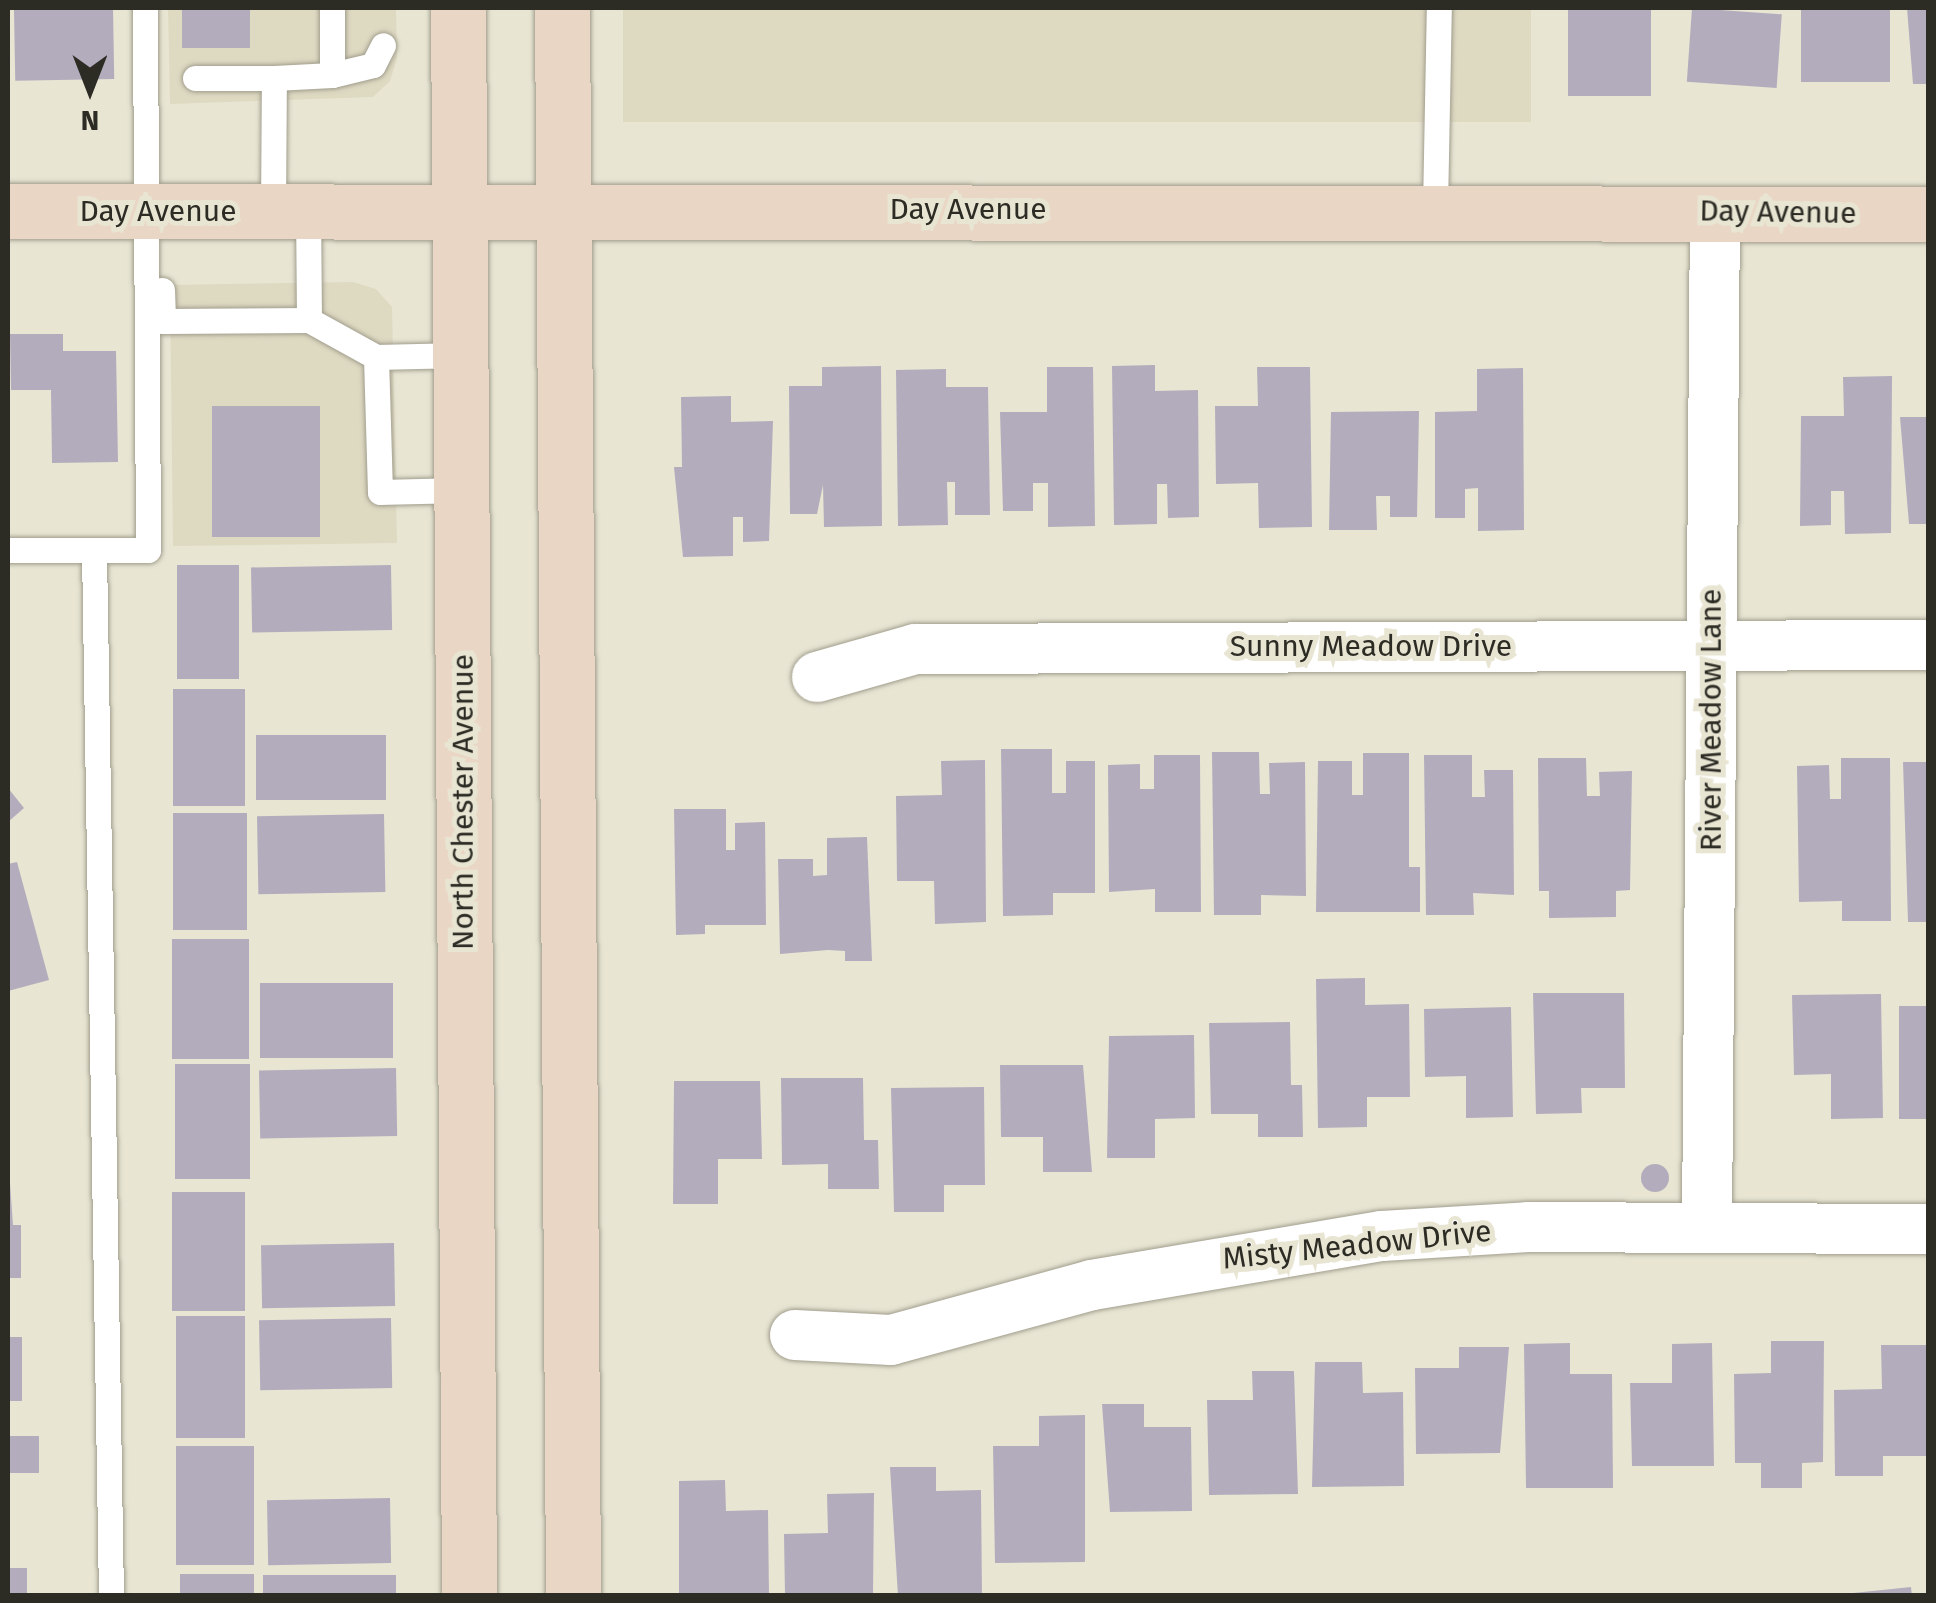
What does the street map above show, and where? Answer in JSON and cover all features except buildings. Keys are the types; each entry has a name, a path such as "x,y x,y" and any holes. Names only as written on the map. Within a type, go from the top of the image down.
{"main road":[{"name":"North Chester Avenue","path":"458,8 470,1596"},
{"path":"562,8 574,1596"},
{"name":"Day Avenue","path":"8,211 1435,208 1928,214"}],"street":[{"name":"River Meadow Lane","path":"1707,1228 1715,212"},
{"name":"Sunny Meadow Drive","path":"817,677 915,649 1928,645"},
{"name":"Misty Meadow Drive","path":"795,1335 891,1340 1092,1285 1382,1236 1707,1228 1928,1229"}],"lane":[{"path":"145,8 153,210 163,322 309,320 376,357 460,355"},
{"path":"332,8 332,75"},
{"path":"1435,208 1439,8"},
{"path":"195,78 332,75 373,65 383,45"},
{"path":"274,78 290,211 309,320"},
{"path":"8,550 148,550 153,210"},
{"path":"376,357 380,492 461,490"},
{"path":"94,550 111,1596"}],"shaded area":[{"path":"168,8 396,8 397,58 390,81 373,97 170,104"},
{"path":"623,8 1531,8 1531,122 623,122"},
{"path":"353,282 376,289 392,307 397,543 173,546 170,285"}]}
